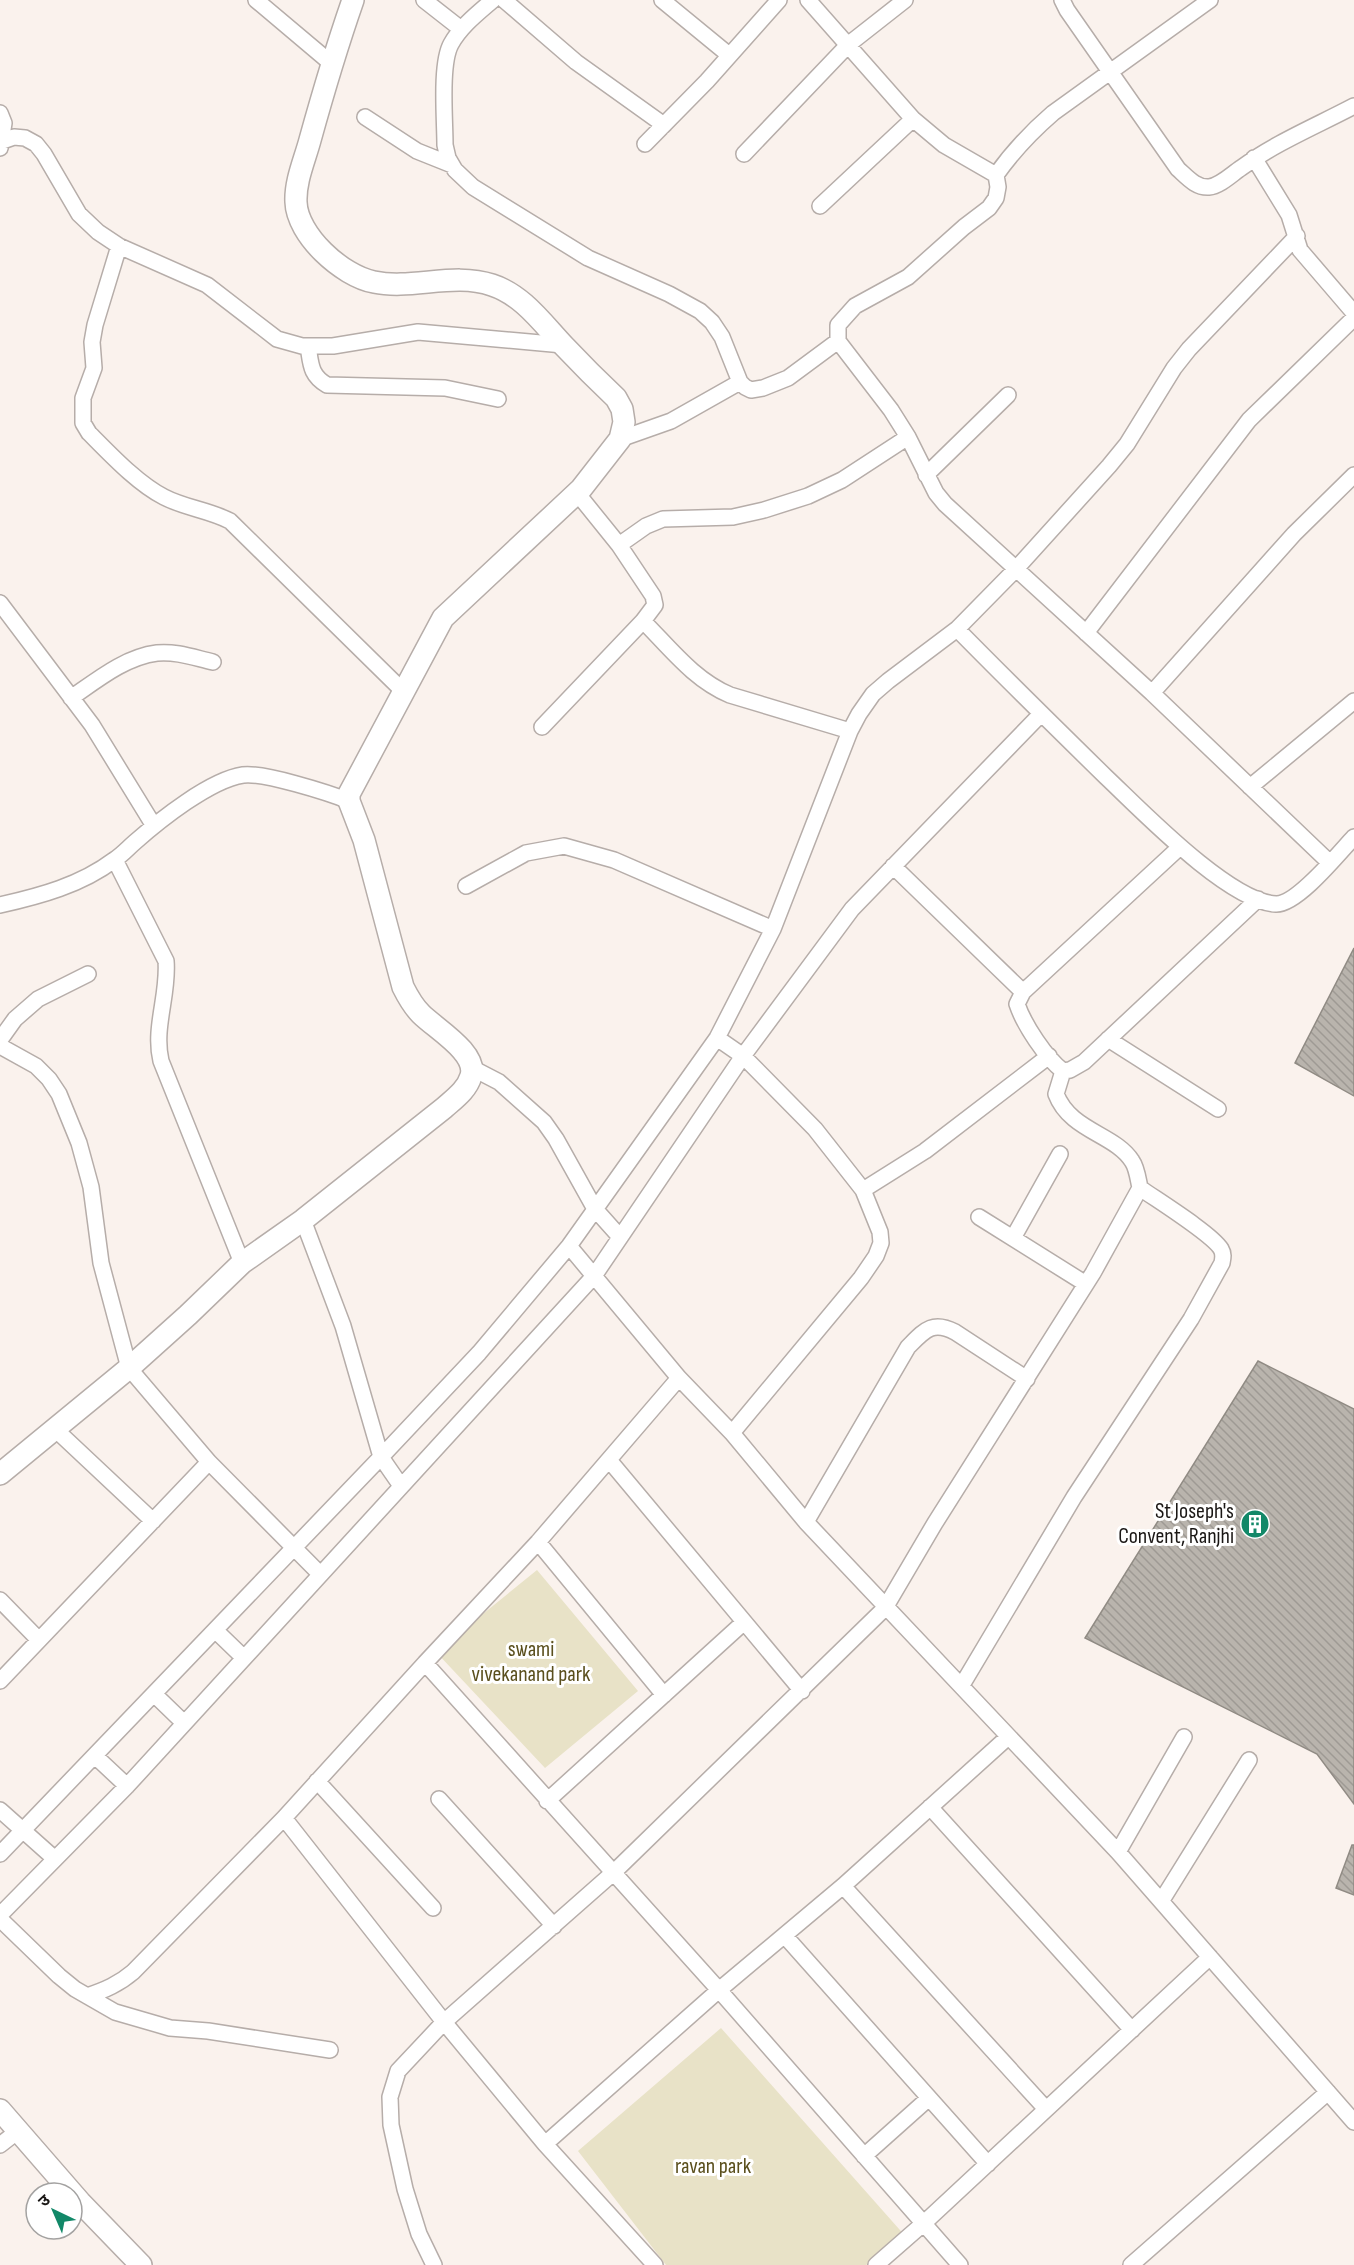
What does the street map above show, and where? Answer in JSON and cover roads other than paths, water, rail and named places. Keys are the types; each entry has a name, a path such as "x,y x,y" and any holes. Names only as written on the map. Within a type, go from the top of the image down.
{"street":[{"path":"256,0 332,64"},
{"path":"0,1474 129,1368 242,1263 303,1220 444,1108 465,1088 471,1078 472,1068 469,1059 421,1013 403,987 364,840 349,801 352,785 443,618 583,486 620,439 624,422 622,409 616,398 563,345 537,315 520,301 490,284 458,281 394,284 373,282 352,275 334,263 304,229 297,213 296,188 352,0"},
{"path":"424,0 461,29"},
{"path":"493,0 461,29 450,45 445,62 445,145 448,158 463,179 588,258 700,310 722,337 740,382 751,390 777,383 798,372 838,341"},
{"path":"504,0 576,62 664,125"},
{"path":"662,0 729,55"},
{"path":"645,144 779,0"},
{"path":"808,0 913,119 944,145 996,175"},
{"path":"744,154 849,44 905,0"},
{"path":"1062,0 1178,169 1191,181 1210,187 1254,158 1354,106"},
{"path":"1210,0 1053,113 1013,152 996,175 998,187 996,198 989,208 908,277 855,306 838,325 838,341 891,410 908,437 926,475 945,504 1152,693 1330,863"},
{"path":"0,113 4,123 0,144"},
{"path":"365,117 417,151 452,165"},
{"path":"820,206 913,119"},
{"path":"0,144 14,137 25,138 36,144 79,214 98,232 119,246 207,285 277,339 308,346 333,346 418,332 563,345"},
{"path":"1254,158 1289,214 1300,250 1354,313"},
{"path":"0,1854 479,1353 568,1246 717,1038 773,929 850,731 873,694 957,629 1015,570 1110,466 1189,349 1297,236"},
{"path":"119,246 95,325 92,342 94,368 83,398 83,417 90,434 146,486 176,503 214,513 230,521 244,532 313,604 404,692"},
{"path":"1086,633 1249,420 1354,318"},
{"path":"308,346 313,372 317,380 327,385 445,388 498,399"},
{"path":"620,439 671,421 740,382"},
{"path":"926,475 1008,395"},
{"path":"619,545 646,526 663,519 733,517 808,496 842,480 908,437"},
{"path":"1152,693 1294,534 1354,474"},
{"path":"542,727 643,621 655,604 653,596 583,486"},
{"path":"0,603 92,725 154,826"},
{"path":"643,621 706,684 730,695 850,731"},
{"path":"957,629 1041,714 1180,847 1228,884 1258,899 1277,904 1292,899 1354,837"},
{"path":"71,698 106,674 144,656 174,653 213,662"},
{"path":"1250,787 1354,701"},
{"path":"330,2050 208,2031 170,2028 115,2012 59,1977 0,1917 127,1786 594,1276 743,1056 852,909 1041,714"},
{"path":"0,905 63,888 115,860 154,826 202,793 220,782 240,776 259,776 331,794 349,801"},
{"path":"466,886 526,854 564,846 614,860 773,929"},
{"path":"1180,847 1023,992 1017,1004 1020,1014 1049,1056 1063,1071 1070,1071 1084,1062 1258,899"},
{"path":"115,860 166,961 167,973 158,1050 242,1263"},
{"path":"893,866 1023,992"},
{"path":"0,1040 15,1019 38,999 88,974"},
{"path":"717,1038 743,1056 815,1129 863,1190 880,1232 880,1243 876,1256 861,1278 732,1433"},
{"path":"1108,1039 1218,1109"},
{"path":"0,1046 44,1072 59,1094 71,1123 88,1175 101,1263 129,1368 209,1462 320,1574"},
{"path":"863,1190 925,1151 1049,1056"},
{"path":"472,1068 499,1082 544,1122 595,1209 620,1237"},
{"path":"434,2265 419,2234 405,2189 391,2126 390,2097 398,2071 444,2022 613,1873 885,1608 935,1523 1086,1284 1140,1188 1137,1170 1124,1152 1081,1125 1065,1109 1056,1094 1063,1071"},
{"path":"1013,1238 1060,1154"},
{"path":"962,1685 1074,1497 1191,1319 1222,1263 1223,1255 1214,1242 1140,1188"},
{"path":"979,1216 1086,1284"},
{"path":"303,1220 344,1326 381,1457 401,1486"},
{"path":"568,1246 679,1378 732,1433 806,1522 885,1608 962,1685 1162,1900 1354,2122"},
{"path":"806,1522 908,1347 930,1328 943,1326 955,1332 1027,1379"},
{"path":"87,1996 108,1989 133,1972 284,1818 537,1542 679,1378"},
{"path":"55,1429 153,1521"},
{"path":"609,1460 802,1691"},
{"path":"0,1681 209,1462"},
{"path":"537,1542 664,1695"},
{"path":"0,1600 38,1639"},
{"path":"547,1801 743,1623"},
{"path":"215,1630 243,1658"},
{"path":"425,1663 719,1990 960,2265"},
{"path":"154,1694 184,1723"},
{"path":"544,2144 719,1990 843,1886 1008,1737"},
{"path":"1118,1852 1184,1737"},
{"path":"95,1756 127,1786"},
{"path":"1162,1900 1249,1760"},
{"path":"317,1781 433,1908"},
{"path":"439,1799 554,1926"},
{"path":"930,1807 1132,2030"},
{"path":"0,1810 55,1859"},
{"path":"284,1818 444,2022 544,2144 655,2265"},
{"path":"843,1886 1046,2109"},
{"path":"785,1936 988,2164"},
{"path":"876,2265 1210,1957"},
{"path":"1131,2265 1328,2092"},
{"path":"864,2156 929,2098"},
{"path":"0,2110 80,2202 141,2265"},
{"path":"0,2145 18,2131"}],"place":[{"name":"St Joseph's Convent, Ranjhi","path":"1255,1524"}],"park label":[{"name":"swami vivekanand park","path":"531,1662"},
{"name":"ravan park","path":"713,2166"}]}
